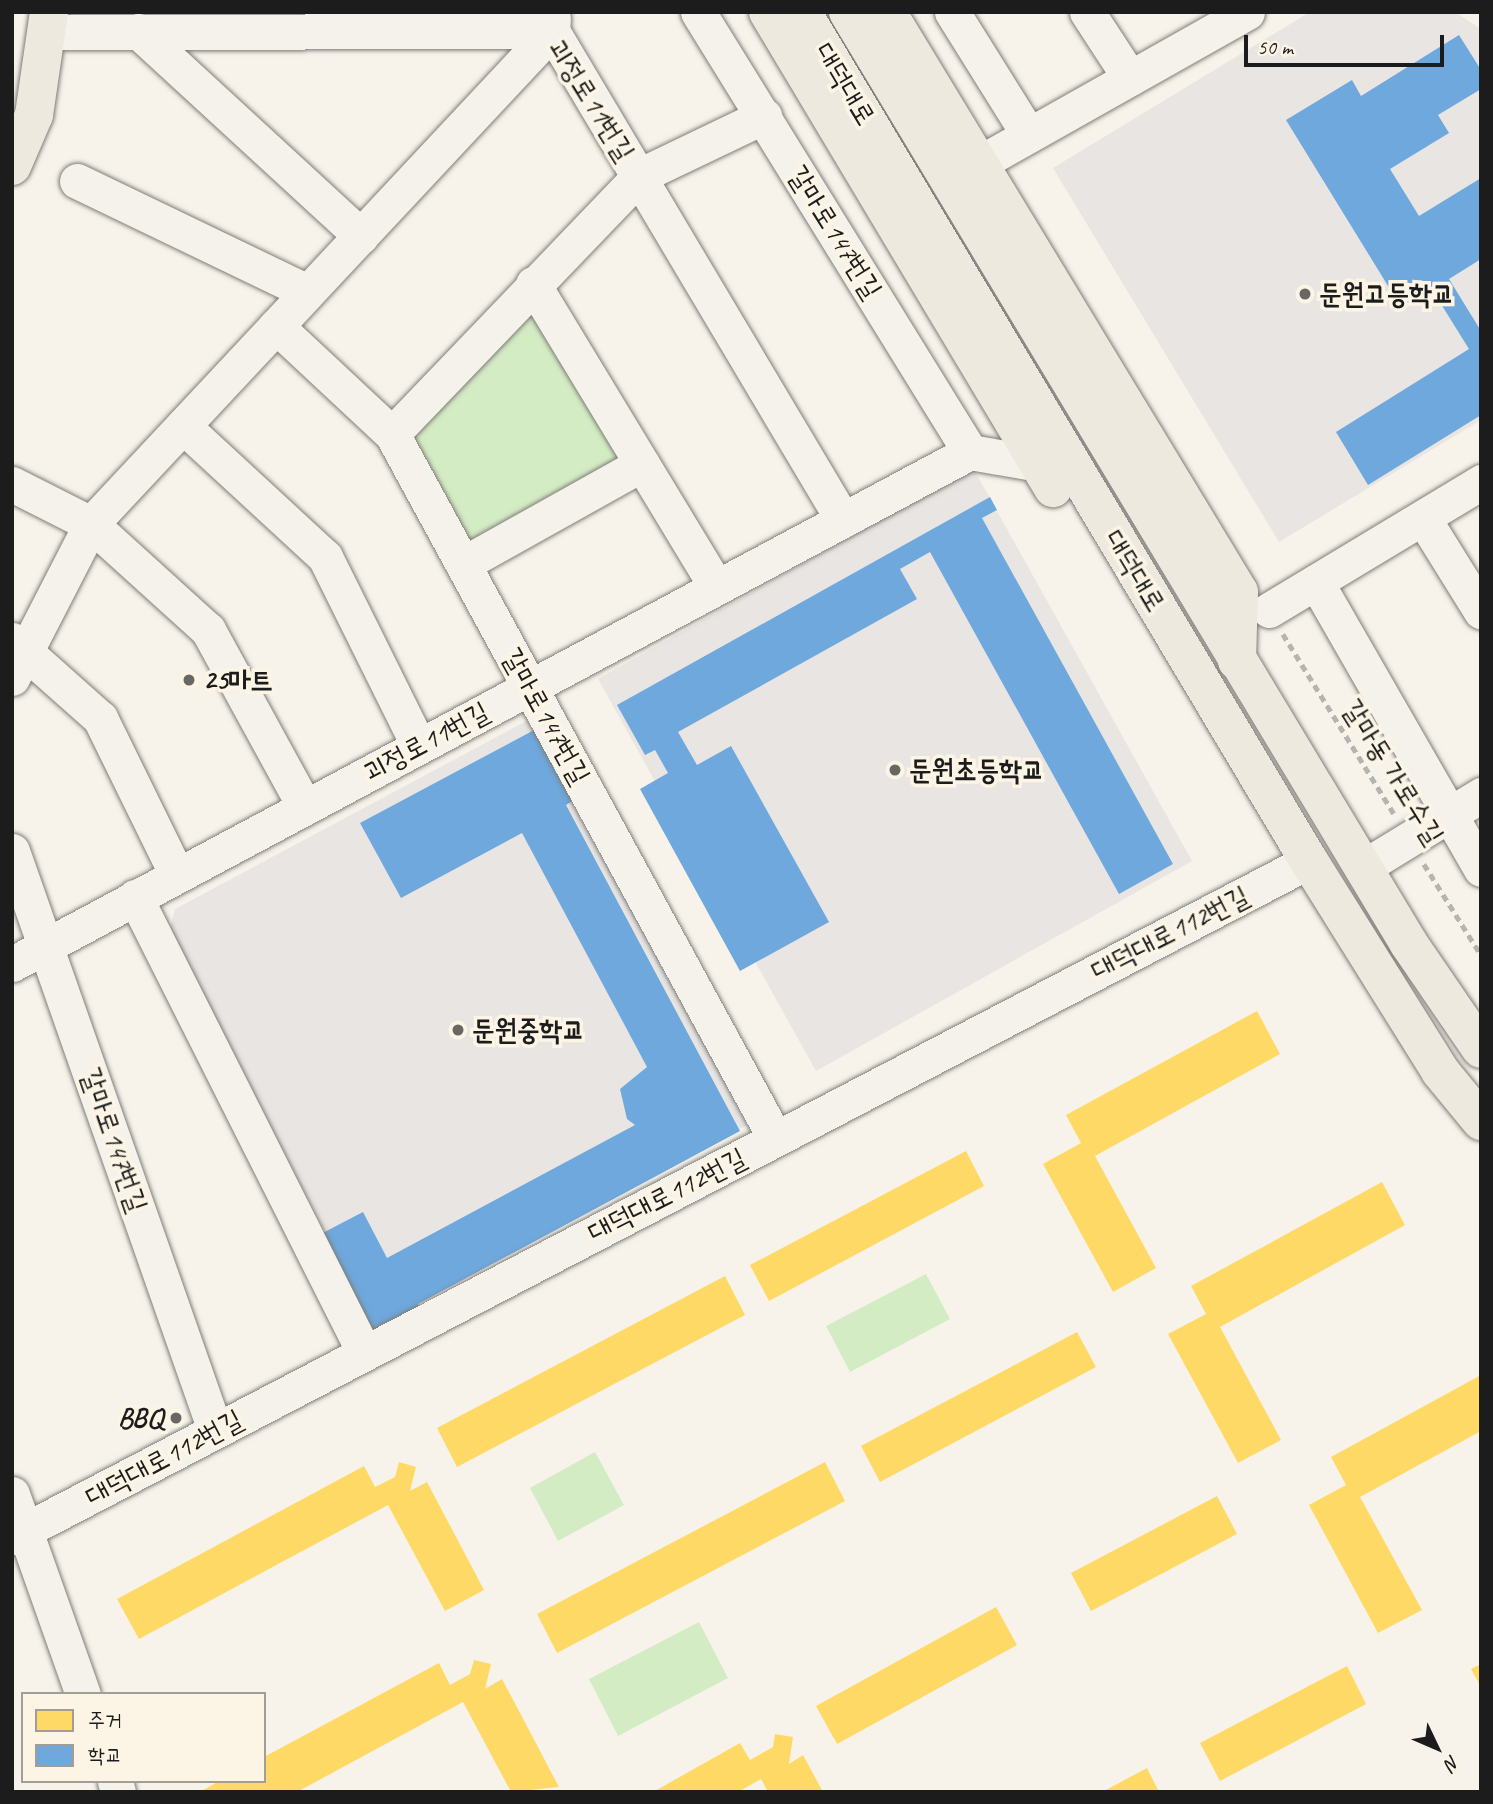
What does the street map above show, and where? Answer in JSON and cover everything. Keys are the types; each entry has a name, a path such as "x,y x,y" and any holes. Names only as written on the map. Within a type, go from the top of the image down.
{"main road":[{"path":"768,12 1131,614 1199,678"},
{"name":"대덕대로","path":"802,12 1309,861 1440,1071 1481,1121"},
{"name":"대덕대로","path":"848,12 1362,868 1481,1048"},
{"path":"887,12 976,165 1146,437 1239,592 1237,661"},
{"path":"12,166 34,115 48,22"},
{"path":"1062,369 1146,437"}],"street":[{"name":"갈마로147번길","path":"698,12 970,452"},
{"path":"952,12 1029,135"},
{"path":"1087,12 1130,78"},
{"path":"976,165 1247,12"},
{"path":"177,875 100,718 17,655 91,524 361,236 553,21"},
{"name":"괴정로11번길","path":"48,22 138,31 422,22 553,21 639,176 843,520"},
{"path":"138,31 361,236"},
{"path":"392,434 639,176 764,116"},
{"path":"77,181 308,292"},
{"path":"533,284 715,585"},
{"name":"갈마로147번길","path":"276,326 392,434 775,1138"},
{"path":"183,426 325,557 419,746"},
{"path":"970,452 1039,464"},
{"name":"괴정로11번길","path":"12,964 715,585 970,452"},
{"path":"463,564 642,464"},
{"path":"1269,610 1481,482"},
{"path":"12,484 91,524 208,630 305,807"},
{"path":"1423,517 1481,611"},
{"path":"1316,582 1466,804 1481,869"},
{"path":"1362,868 1466,804"},
{"name":"갈마로147번길","path":"12,851 215,1430"},
{"name":"대덕대로112번길","path":"19,1535 364,1352 1309,861"},
{"path":"135,897 364,1352"},
{"path":"12,1494 19,1535 82,1692"}],"path":[{"name":"갈마동 가로수길","path":"1269,610 1481,955"}],"shaded area":[{"name":"둔원고등학교","path":"1310,12 1455,12 1481,29 1481,420 1279,542 1053,168"},
{"name":"둔원초등학교","path":"973,468 1192,861 816,1071 598,679"},
{"name":"둔원중학교","path":"532,718 749,1124 375,1325 168,937 175,909"}],"green space":[{"path":"538,307 625,457 468,548 407,442"},
{"path":"926,1274 950,1319 850,1372 826,1326"},
{"path":"595,1452 624,1505 558,1541 530,1488"},
{"path":"699,1622 728,1678 618,1736 589,1679"}],"building: 주거":[{"path":"1257,1011 1280,1054 1095,1156 1156,1268 1113,1292 1043,1164 1081,1143 1066,1115"},
{"path":"966,1151 984,1186 769,1301 750,1265"},
{"path":"1382,1182 1405,1225 1220,1327 1281,1440 1238,1463 1168,1334 1206,1314 1191,1286"},
{"path":"725,1276 745,1315 457,1467 437,1428"},
{"path":"1077,1332 1096,1367 880,1482 861,1446"},
{"path":"1481,1375 1481,1431 1360,1497 1422,1610 1378,1633 1309,1505 1346,1485 1331,1457"},
{"path":"399,1462 416,1467 410,1491 427,1482 484,1590 445,1611 388,1505 139,1639 117,1599 364,1466 375,1487 395,1477"},
{"path":"825,1462 845,1501 557,1653 537,1614"},
{"path":"1217,1496 1237,1534 1091,1611 1071,1573"},
{"path":"996,1607 1017,1645 837,1744 816,1706"},
{"path":"474,1660 491,1664 485,1689 502,1679 559,1787 511,1792 463,1702 297,1792 200,1792 216,1783 266,1783 266,1756 439,1663 450,1685 470,1674"},
{"path":"1481,1664 1481,1687 1471,1669"},
{"path":"1347,1666 1366,1704 1220,1781 1200,1743"},
{"path":"775,1734 793,1737 789,1764 803,1755 823,1792 768,1792 761,1779 738,1792 653,1792 740,1743 750,1760 773,1747"},
{"path":"1147,1768 1159,1792 1102,1792"}],"building: 학교":[{"path":"1459,35 1481,70 1481,89 1438,115 1449,133 1390,169 1419,216 1481,178 1481,259 1449,279 1481,331 1481,415 1368,485 1336,432 1469,349 1431,288 1401,307 1286,120 1352,80 1361,96"},
{"path":"990,497 997,510 982,518 1173,864 1119,894 930,552 900,569 917,599 678,732 697,765 731,746 829,922 740,971 640,789 668,773 655,750 645,755 617,705"},
{"path":"536,729 574,800 566,805 740,1131 418,1304 424,1316 372,1344 315,1237 363,1212 387,1258 635,1125 627,1119 620,1089 647,1067 522,833 401,898 360,823"}],"place":[{"name":"둔원고등학교","path":"1305,294"},
{"name":"25마트","path":"189,680"},
{"name":"둔원초등학교","path":"895,770"},
{"name":"둔원중학교","path":"458,1030"},
{"name":"BBQ","path":"176,1418"}]}
